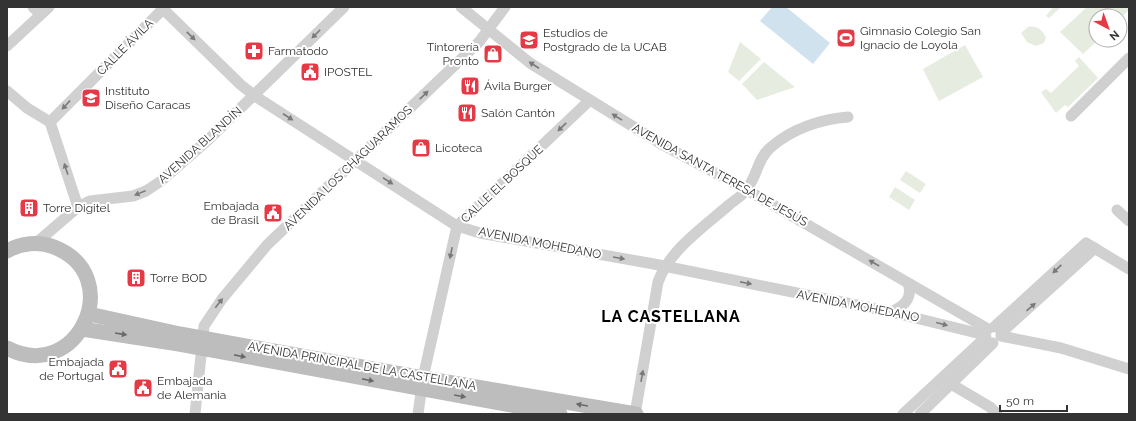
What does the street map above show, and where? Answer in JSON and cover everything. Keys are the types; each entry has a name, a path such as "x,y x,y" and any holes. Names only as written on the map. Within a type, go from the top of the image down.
{"street":[{"name":"AVENIDA BLANDÍN","path":"35,244 78,206 90,201 133,196 146,191 161,181 255,96 344,7"},
{"name":"AVENIDA SANTA TERESA DE JESÚS","path":"461,7 530,63 663,146 747,190 993,334"},
{"name":"AVENIDA LOS CHAGUARAMOS","path":"195,414 204,326 213,311 267,245 426,94 489,30 505,7"},
{"name":"AVENIDA MOHEDANO","path":"163,8 241,85 255,96 457,226 480,233 891,312 1062,348 1129,369"},
{"name":"CALLE ÁVILA","path":"50,122 163,8"},
{"path":"7,46 41,9"},
{"path":"1071,116 1129,58"},
{"path":"7,91 27,108 50,122 78,206"},
{"name":"CALLE EL BOSQUE","path":"418,414 457,226 590,100"},
{"path":"635,414 658,282 666,268 684,245 747,190 760,162 774,145 812,124 829,118 848,117"},
{"path":"1117,210 1129,221"},
{"path":"7,251 18,246 35,244 60,249 80,266 90,289 89,314 82,329 64,347 49,354 24,355 7,348"},
{"path":"903,414 1091,246 1128,267"},
{"path":"891,312 900,308 906,302 910,290 908,283"},
{"name":"AVENIDA PRINCIPAL DE LA CASTELLANA","path":"89,314 202,343"},
{"name":"AVENIDA PRINCIPAL DE LA CASTELLANA","path":"82,329 202,343 423,384 560,414"},
{"path":"920,414 951,384 993,334"},
{"name":"AVENIDA PRINCIPAL DE LA CASTELLANA","path":"423,384 635,414"},
{"path":"951,384 990,407 997,414"}],"shaded area":[{"path":"1053,7 1061,7 1049,18 1046,16"},
{"path":"1087,7 1128,7 1129,10 1128,11 1128,8 1088,8 1088,48 1089,48 1083,54 1060,32"},
{"path":"1028,27 1036,27 1041,30 1046,38 1044,43 1036,46 1027,42 1021,33"},
{"path":"740,42 761,59 739,81 728,72"},
{"path":"965,45 983,77 939,101 923,69"},
{"path":"1079,57 1098,78 1068,107 1065,105 1056,113 1041,92 1046,89 1051,93 1079,66 1075,61"},
{"path":"764,62 795,87 757,100 742,84"},
{"path":"906,171 926,184 920,193 900,180"},
{"path":"895,187 915,200 909,210 889,197"}],"water":[{"path":"772,7 786,7 830,43 813,64 760,21"}],"place":[{"name":"Gimnasio Colegio San Ignacio de Loyola","path":"846,38"},
{"name":"Estudios de Postgrado de la UCAB","path":"529,40"},
{"name":"Farmatodo","path":"254,51"},
{"name":"Tintorería Pronto","path":"493,54"},
{"name":"IPOSTEL","path":"310,72"},
{"name":"Ávila Burger","path":"470,86"},
{"name":"Instituto Diseño Caracas","path":"91,98"},
{"name":"Salón Cantón","path":"467,113"},
{"name":"Licoteca","path":"421,148"},
{"name":"Torre Digitel","path":"29,208"},
{"name":"Embajada de Brasil","path":"273,213"},
{"name":"Torre BOD","path":"136,278"},
{"name":"Embajada de Portugal","path":"118,369"},
{"name":"Embajada de Alemania","path":"143,388"}],"district":[{"name":"LA CASTELLANA","path":"671,316"}]}
